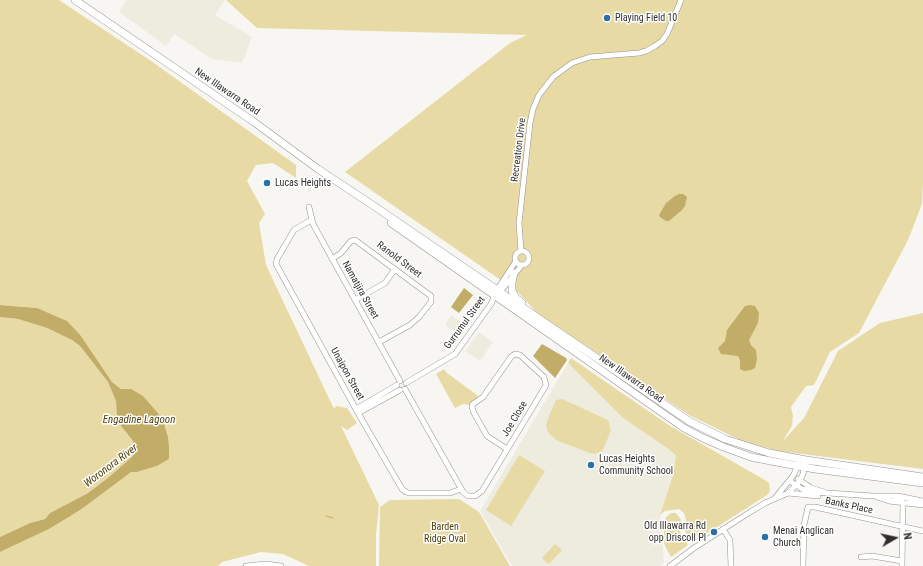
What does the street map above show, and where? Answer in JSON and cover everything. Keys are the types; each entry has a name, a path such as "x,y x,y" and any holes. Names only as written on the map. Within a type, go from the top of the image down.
{"highway":[{"name":"New Illawarra Road","path":"75,0 366,202 406,235 529,313 689,421 718,436 740,445 802,463 923,483"},
{"path":"514,273 512,291 529,313"},
{"name":"New Illawarra Road","path":"497,293 684,428 726,448 752,457 923,477"}],"street":[{"name":"Recreation Drive","path":"521,251 520,223 530,123 533,109 539,95 553,77 572,63 590,57 639,53 655,46 662,41 667,34 681,0"},
{"name":"Namatjira Street","path":"309,207 311,220 379,342 400,386 461,489 465,494 471,496"},
{"name":"Unaipon Street","path":"311,220 294,230 277,259 276,264 357,411 402,489 410,493 450,493 461,489"},
{"name":"Ranold Street","path":"332,259 341,253 350,242 353,240 357,241 429,294 432,299 424,313 415,322 379,342"},
{"path":"521,251 527,253 529,259 527,263 522,265 497,293 516,262 516,254 521,251"},
{"path":"516,262 522,265"},
{"path":"355,300 385,283 395,269"},
{"name":"Gurrumul Street","path":"400,386 407,387 406,383 455,354 497,293"},
{"name":"Joe Close","path":"471,496 477,495 482,491 544,387 546,383 544,378 525,358 515,354 511,357 483,397 473,404 472,407 487,436 507,449"},
{"path":"357,411 400,386"},
{"path":"775,499 802,463"},
{"path":"670,566 694,548 724,529 788,493 798,483 802,463"},
{"path":"792,478 807,491 827,494 873,496 887,495 905,497 923,502"},
{"path":"788,493 816,496 827,494"},
{"path":"861,557 872,556 902,563 903,503 900,499 892,498 887,495"},
{"path":"873,496 889,501 903,503 908,501 923,502"},
{"name":"Banks Place","path":"803,566 805,516 808,507 815,507 923,531"},
{"path":"724,529 730,540 731,566"},
{"path":"246,566 266,564 281,566"}],"shaded area":[{"path":"127,0 225,0 215,15 252,37 242,63 212,59 174,34 166,46 119,12"},
{"path":"451,315 467,326 461,336 445,325"},
{"path":"479,332 493,342 480,361 465,351"},
{"name":"Lucas Heights Community School","path":"568,363 623,418 676,455 673,475 660,515 664,562 659,566 512,566 480,511"}],"green space":[{"path":"0,0 59,0 154,63 296,165 296,178 273,163 256,165 247,181 265,214 259,223 266,265 334,409 336,406 347,408 357,423 347,430 341,426 379,505 376,535 376,566 309,566 283,554 261,552 222,562 218,566 0,566 0,552 49,529 69,517 131,471 137,472 157,466 169,459 131,389 121,389 112,382 81,336 37,308 0,305"},
{"path":"226,0 923,0 922,204 908,240 859,333 830,352 814,385 806,386 791,407 793,416 792,426 782,442 804,418 838,351 880,323 923,313 923,469 778,451 740,440 689,415 537,313 518,292 345,172 510,43 527,35 257,28"},
{"path":"0,317 18,319 47,328 72,340 80,346 108,382 116,401 117,417 121,426 133,441 136,450 134,456 88,493 50,513 45,519 30,523 0,537"},
{"path":"571,358 670,426 765,480 769,483 770,491 767,495 692,543 684,529 686,520 684,513 679,509 665,511 660,515 673,475 676,455 623,418 568,363"},
{"path":"444,369 447,373 477,395 478,398 471,405 463,404 455,408 436,374"},
{"path":"562,399 608,420 611,430 603,450 599,453 594,454 587,452 556,440 548,432 546,426 549,416 556,400"},
{"path":"519,455 545,471 511,526 486,510"},
{"name":"Barden Ridge Oval","path":"459,499 479,512 510,566 379,566 380,507 390,500"},
{"path":"671,513 676,513 681,520 679,530 688,545 671,557 665,546 663,538 663,523 666,517"},
{"path":"555,544 562,550 549,564 542,558"}],"water":[{"path":"679,194 683,194 687,197 685,206 669,221 666,221 659,215 666,203"},
{"path":"464,288 473,295 459,313 451,307"},
{"name":"Engadine Lagoon","path":"0,305 37,308 67,321 81,336 112,382 121,389 131,389 143,396 162,418 168,437 169,459 157,466 137,472 131,472 69,517 49,529 0,552 0,537 30,523 45,519 50,513 88,493 133,456 136,450 133,441 121,426 117,417 116,401 108,382 80,346 72,340 47,328 18,319 0,317"},
{"path":"745,306 755,306 759,313 758,323 749,340 751,345 756,350 757,359 755,368 744,371 740,369 740,360 738,356 721,354 718,348 725,341 727,330"},
{"path":"542,344 567,360 555,378 533,356"}],"waterway":[{"path":"326,516 333,518"}],"place":[{"name":"Playing Field 10","path":"607,18"},
{"name":"Lucas Heights","path":"267,183"},
{"name":"Lucas Heights Community School","path":"591,465"},
{"name":"Old Illawarra Rd opp Driscoll Pl","path":"714,532"},
{"name":"Menai Anglican Church","path":"765,537"}],"water label":[{"name":"Woronora River","path":"111,466"}]}
